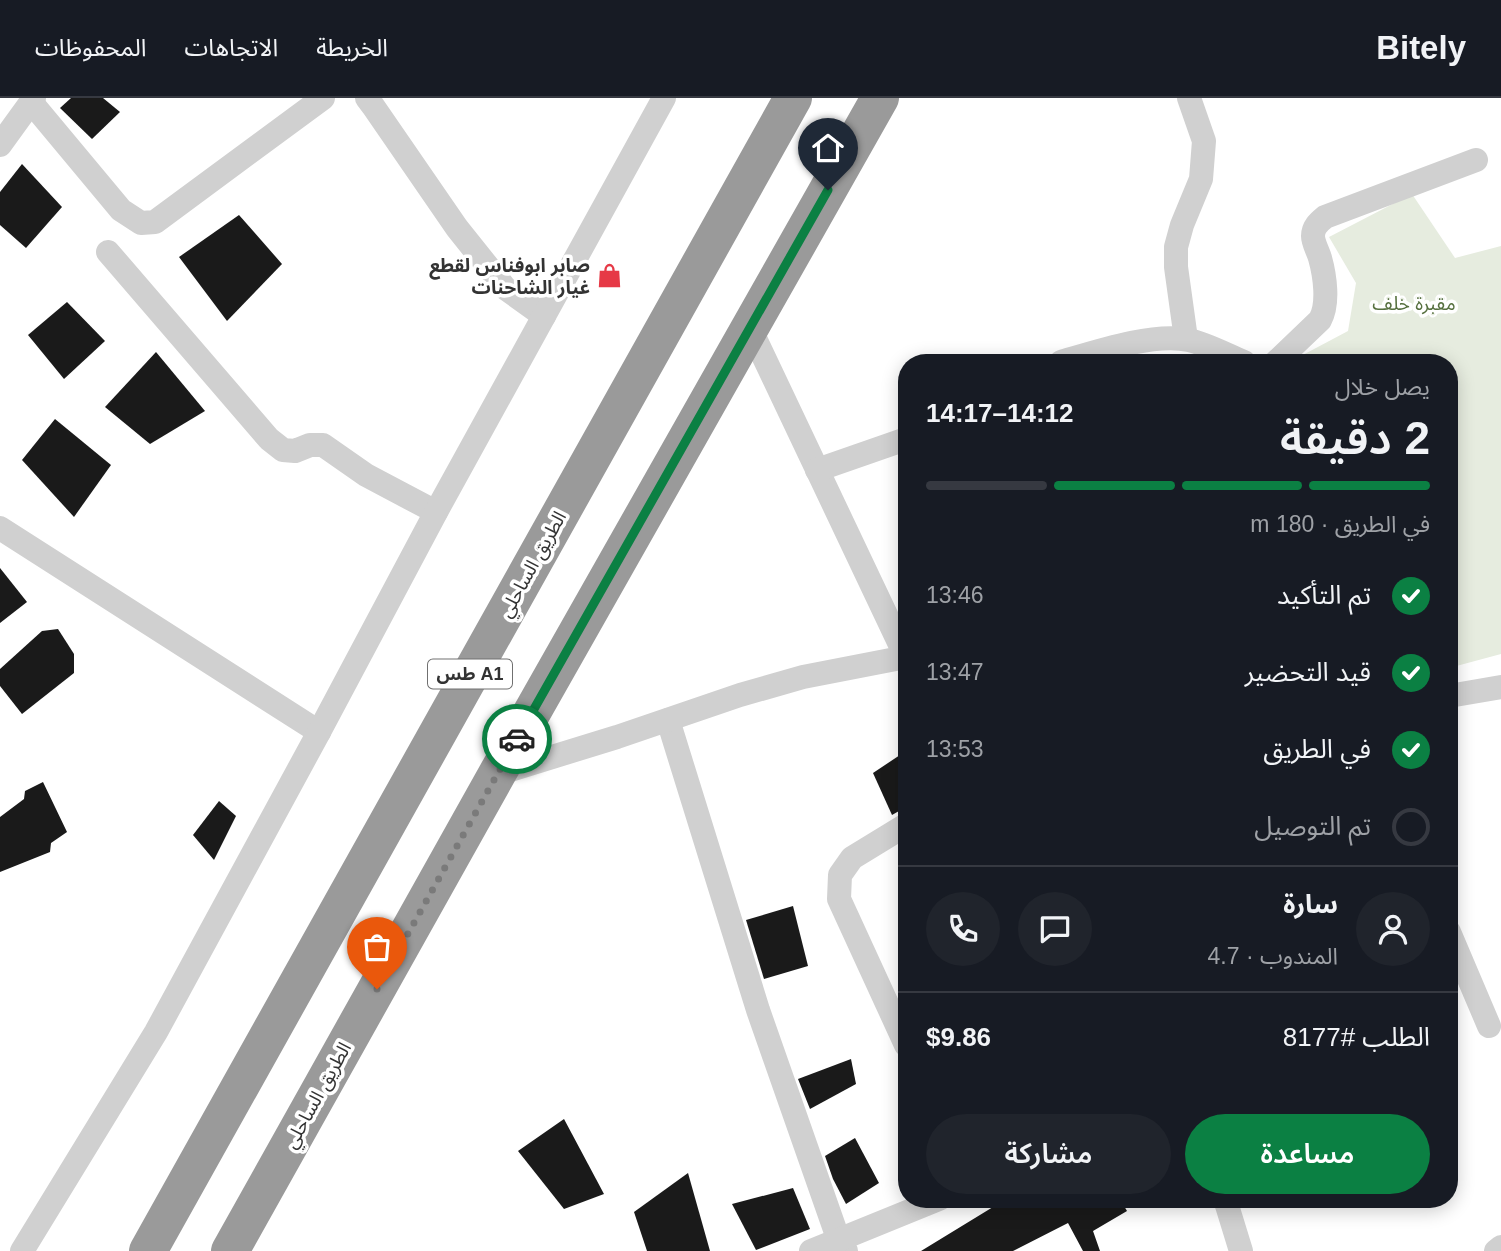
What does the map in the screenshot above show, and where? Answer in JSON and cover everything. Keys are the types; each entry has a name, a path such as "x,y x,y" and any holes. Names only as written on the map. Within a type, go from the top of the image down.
{"highway":[{"name":"الطريق الساحلي","path":"148,1251 793,98"},
{"name":"الطريق الساحلي","path":"230,1251 880,98"}],"street":[{"path":"0,145 32,100 121,210 141,223 155,222 323,98"},
{"path":"366,98 457,228 505,288 544,316"},
{"path":"22,1251 156,1032 436,512 664,98"},
{"path":"1186,339 1176,267 1176,247 1201,179 1204,141 1189,98"},
{"path":"1284,354 1320,320 1324,312 1326,302 1321,262 1313,236 1317,224 1325,217 1476,160"},
{"path":"108,252 276,445 283,450 295,451 310,445 323,445 366,475 436,512"},
{"path":"750,328 898,640"},
{"path":"1089,354 1152,339 1186,339 1224,354"},
{"path":"817,470 898,446"},
{"path":"0,528 319,732"},
{"path":"497,774 740,695 803,677 898,659"},
{"path":"1458,694 1501,687"},
{"path":"668,720 758,1010 843,1246"},
{"path":"898,830 852,858 840,875 839,899 898,1028"},
{"path":"1458,953 1489,1026"},
{"path":"811,1251 843,1246 921,1208"},
{"path":"1228,1208 1241,1251"},
{"path":"1496,1251 1501,1247"}],"green space":[{"name":"مقبرة خلف","path":"1412,194 1455,258 1501,246 1501,654 1458,666 1458,354 1305,354 1348,331 1356,283 1329,237"}],"building":[{"path":"71,98 103,98 120,112 92,139 60,108"},
{"path":"22,164 62,207 26,248 0,225 0,192"},
{"path":"239,215 282,264 227,321 179,257"},
{"path":"67,302 105,341 64,379 28,335"},
{"path":"156,352 205,411 150,444 105,407"},
{"path":"55,419 111,465 74,517 22,460"},
{"path":"0,568 27,602 0,623"},
{"path":"58,629 74,654 74,673 22,714 0,686 0,669 42,631"},
{"path":"898,756 898,812 892,815 873,773"},
{"path":"43,782 67,832 51,843 50,852 0,872 0,817 24,799 25,791"},
{"path":"219,801 236,816 214,860 193,835"},
{"path":"793,906 808,966 764,979 746,920"},
{"path":"851,1059 856,1084 810,1109 798,1079"},
{"path":"564,1119 604,1194 564,1209 518,1151"},
{"path":"855,1138 879,1183 846,1204 825,1156"},
{"path":"688,1173 710,1251 647,1251 634,1212"},
{"path":"793,1188 810,1229 756,1250 732,1204"},
{"path":"991,1208 1125,1208 1127,1211 1093,1231 1100,1251 1083,1251 1068,1223 1013,1251 921,1251"}],"way so far":[{"path":"377,989 517,739"}],"place":[{"name":"صابر ابوفناس لقطع غيار الشاحنات","path":"610,276"}],"route":[{"path":"517,739 828,190"}]}
